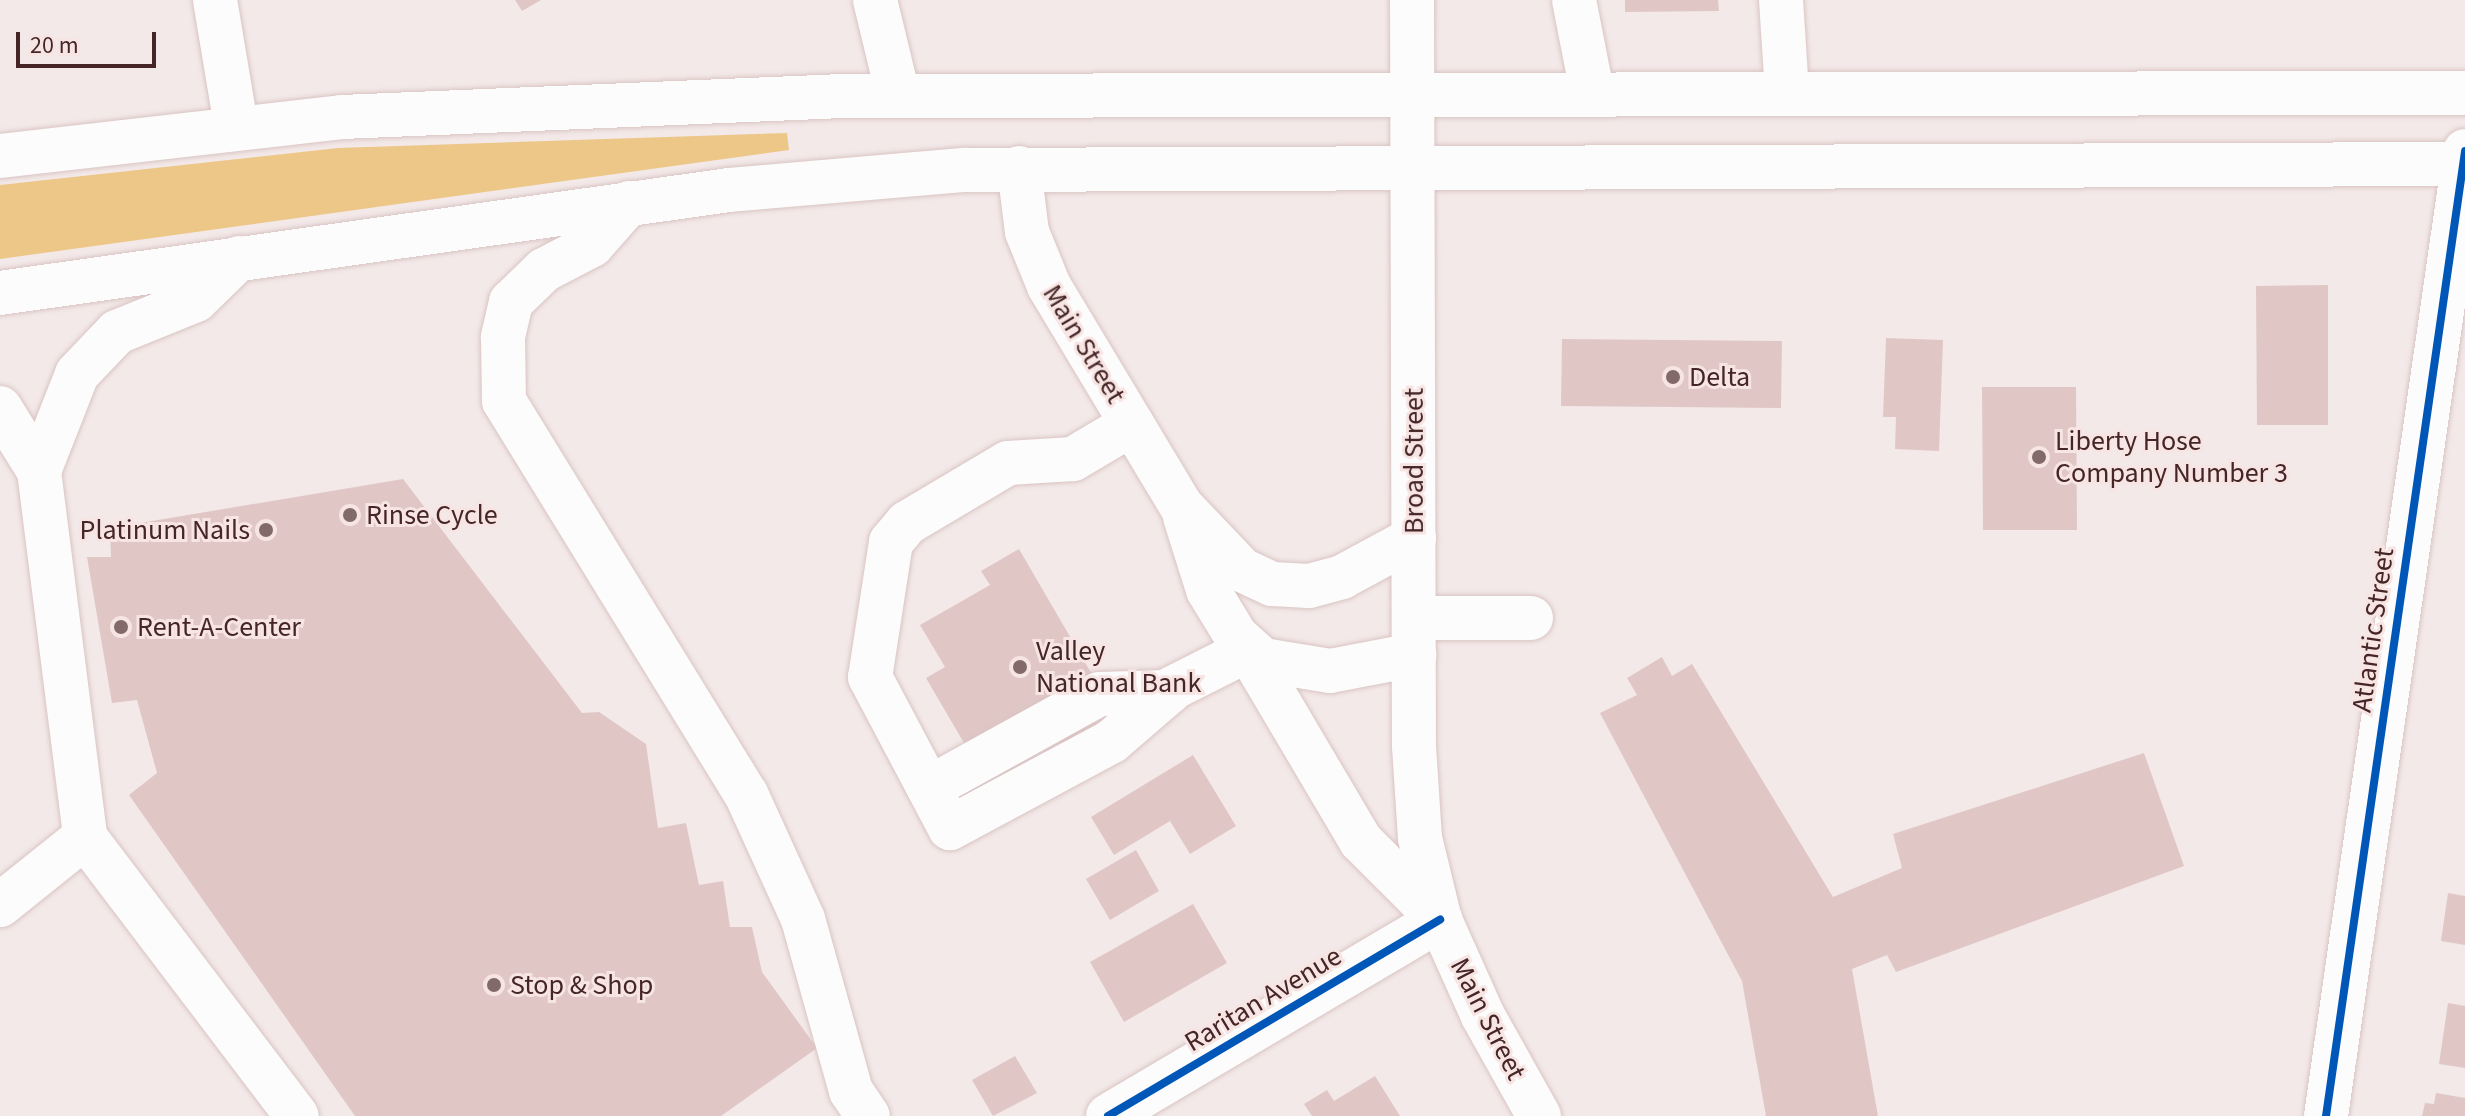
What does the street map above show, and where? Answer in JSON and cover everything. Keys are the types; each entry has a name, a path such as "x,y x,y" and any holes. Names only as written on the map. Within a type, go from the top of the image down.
{"main road":[{"path":"215,0 236,126"},
{"path":"875,0 898,95"},
{"name":"Broad Street","path":"1412,0 1416,792 1440,920"},
{"path":"1574,0 1592,92"},
{"path":"1781,0 1787,92"},
{"path":"0,156 70,144 236,126 498,108 898,95 1412,91 2465,93"},
{"path":"0,144 70,144"},
{"path":"0,293 629,203 846,178 1019,168 2464,160"},
{"name":"Atlantic Street","path":"2326,1116 2464,160"},
{"name":"Main Street","path":"1019,168 1027,232 1041,269 1182,507 1242,570 1281,585 1309,586 1342,577 1414,538"},
{"path":"629,203 592,245 544,270 511,302 503,338 504,401 746,794 803,919 851,1091 868,1116"},
{"path":"39,471 77,374 117,332 196,300 239,258"},
{"path":"0,408 39,471 85,837 297,1116"},
{"path":"1132,424 1073,459 1008,463 907,523 891,542 870,677 950,828 1112,741 1169,692 1248,650 1306,671 1414,636 1531,618"},
{"name":"Main Street","path":"1182,507 1208,590 1248,650 1361,841 1440,920 1483,1016 1539,1116"},
{"path":"0,905 85,837"},
{"name":"Raritan Avenue","path":"1108,1116 1440,920"}],"shaded area":[{"path":"787,133 789,150 0,259 0,185 338,148"}],"building":[{"path":"515,0 541,0 522,11"},
{"path":"1625,0 1718,0 1719,11 1625,12"},
{"path":"2328,285 2328,425 2257,425 2256,286"},
{"path":"1886,338 1943,340 1939,451 1895,449 1896,417 1883,417"},
{"path":"1562,339 1782,341 1781,408 1561,406"},
{"path":"1982,387 2076,387 2077,530 1983,530"},
{"path":"403,479 582,713 599,712 646,744 658,828 686,823 699,885 723,881 730,927 752,927 762,972 817,1048 721,1116 355,1116 129,795 157,773 137,700 112,703 87,557 111,557 110,528"},
{"path":"1019,549 1097,683 1079,694 1101,732 1066,752 1043,713 971,755 926,678 945,667 920,625 990,585 981,571"},
{"path":"1662,657 1672,676 1692,664 1833,897 1902,868 1893,834 2144,753 2184,866 1896,972 1887,955 1852,969 1878,1116 1766,1116 1742,981 1600,713 1637,695 1627,678"},
{"path":"1193,755 1236,826 1190,854 1170,821 1114,855 1091,817"},
{"path":"1136,850 1159,891 1110,920 1086,879"},
{"path":"2448,893 2465,896 2465,945 2441,941"},
{"path":"1193,904 1227,963 1124,1022 1090,962"},
{"path":"2448,1003 2465,1006 2465,1068 2439,1064"},
{"path":"1015,1056 1037,1093 993,1116 972,1080"},
{"path":"1375,1076 1400,1116 1312,1116 1304,1104 1327,1090 1334,1101"},
{"path":"2436,1093 2465,1098 2465,1116 2422,1116 2425,1103 2434,1104"}],"cycle path":[{"path":"2326,1116 2465,151"},
{"path":"1108,1116 1440,920"}],"place":[{"name":"Delta","path":"1673,377"},
{"name":"Liberty Hose Company Number 3","path":"2039,457"},
{"name":"Rinse Cycle","path":"350,515"},
{"name":"Platinum Nails","path":"266,530"},
{"name":"Rent-A-Center","path":"121,627"},
{"name":"Valley National Bank","path":"1020,667"},
{"name":"Stop & Shop","path":"494,985"}]}
